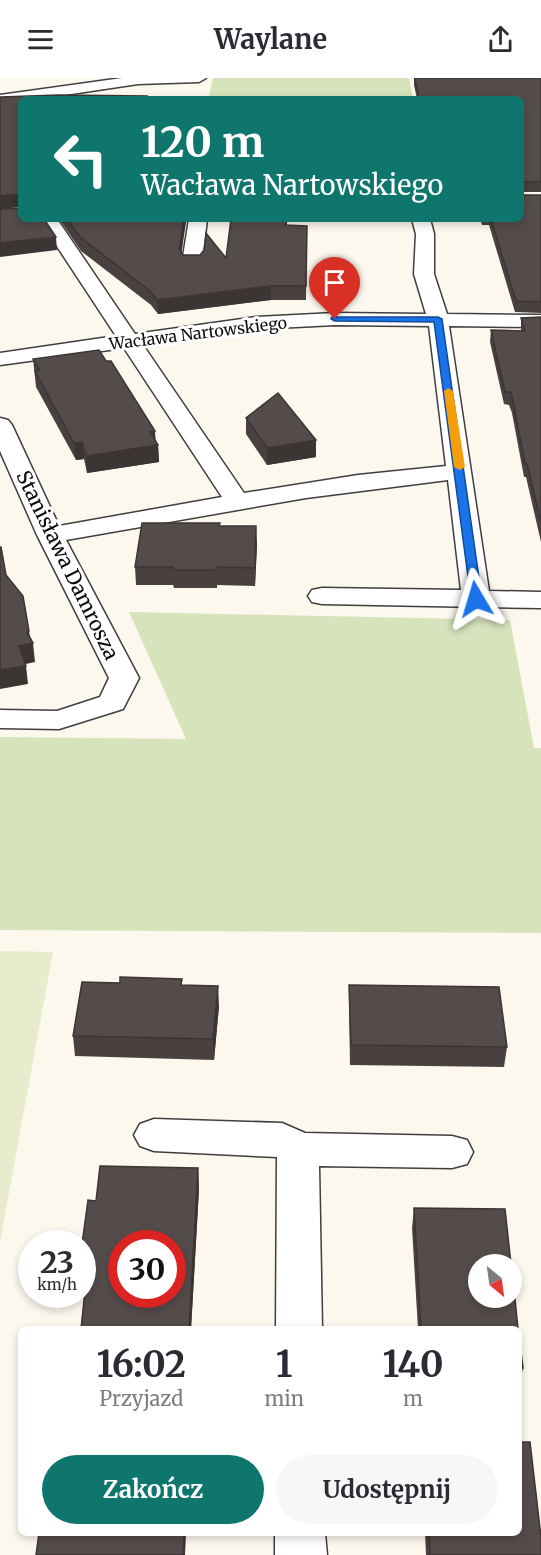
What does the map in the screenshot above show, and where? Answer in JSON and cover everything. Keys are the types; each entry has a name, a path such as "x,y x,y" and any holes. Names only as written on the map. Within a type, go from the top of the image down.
{"street":[{"path":"28,96 138,80 197,82"},
{"path":"0,100 18,97"},
{"path":"50,222 238,502"},
{"path":"192,263 198,222"},
{"path":"422,222 425,234 424,274 438,319 476,599"},
{"name":"Wacława Nartowskiego","path":"0,359 256,324 335,319 541,321"},
{"name":"Stanisława Damrosza","path":"0,425 50,536 124,678 112,703 59,720 0,719"},
{"path":"50,536 238,502 419,475 460,472"},
{"path":"322,596 541,600"},
{"path":"154,1135 282,1139 298,1149 452,1152"},
{"path":"298,1149 299,1326"},
{"path":"300,1536 301,1555"}],"green space":[{"path":"213,78 409,78 412,96 209,96"},
{"path":"129,612 510,620 534,748 541,748 541,933 0,930 0,737 186,739"},
{"path":"0,951 53,952 0,1242"}],"building":[{"path":"415,78 541,78 541,182 524,182 524,96 418,96"},
{"path":"59,95 147,96 30,96"},
{"path":"18,96 18,194 0,196 0,97"},
{"path":"524,195 541,195 541,302 516,301 492,222 524,222"},
{"path":"18,208 18,222 46,222 56,237 0,243 0,209"},
{"path":"69,222 184,222 179,249 183,255 200,255 204,250 206,233 226,258 231,222 286,222 286,225 307,226 306,286 271,286 157,300 150,291 80,237"},
{"path":"541,317 541,522 527,464 525,464 511,392 505,392 491,330 525,331 521,318"},
{"path":"99,350 106,361 111,361 155,431 150,432 158,445 86,456 82,442 74,443 35,371 40,370 33,359"},
{"path":"278,393 316,440 267,448 246,418"},
{"path":"142,523 220,523 219,526 256,526 255,568 216,567 216,570 173,570 173,567 135,567"},
{"path":"0,547 6,575 23,596 29,631 27,632 33,643 19,646 26,666 0,670"},
{"path":"120,977 182,979 181,985 218,986 213,1039 73,1036 82,982 120,983"},
{"path":"349,985 499,987 507,1047 351,1045"},
{"path":"100,1166 198,1168 189,1326 81,1326 83,1308 96,1308 96,1230 84,1230 88,1200 96,1201"},
{"path":"414,1208 505,1209 510,1254 468,1254 468,1308 516,1308 518,1326 421,1326"},
{"path":"522,1442 530,1442 541,1555 430,1555 429,1536 522,1536"},
{"path":"39,1536 184,1536 183,1555 36,1555"}],"slow traffic":[{"path":"448,391 460,467"}],"route":[{"path":"335,319 438,319 476,599"}]}
